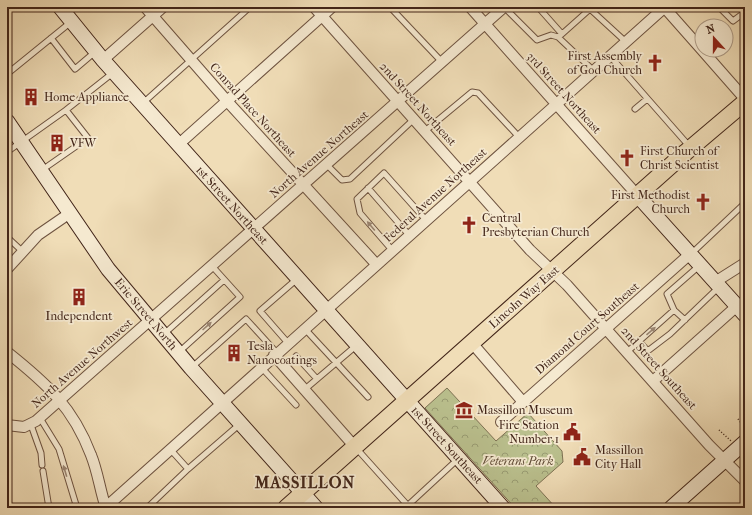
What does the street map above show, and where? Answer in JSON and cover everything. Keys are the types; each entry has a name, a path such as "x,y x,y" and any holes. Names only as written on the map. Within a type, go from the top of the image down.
{"main road":[{"name":"Lincoln Way East","path":"286,508 638,196 690,148 744,102"}],"street":[{"name":"1st Street Northeast","path":"60,7 99,56 407,400"},
{"name":"Conrad Place Northeast","path":"145,7 227,101 376,264"},
{"path":"99,56 163,7"},
{"name":"2nd Street Northeast","path":"314,7 530,250 553,271"},
{"path":"179,144 332,7"},
{"name":"3rd Street Northeast","path":"470,7 638,196"},
{"name":"North Avenue Northeast","path":"151,320 504,7"},
{"path":"665,7 694,41"},
{"name":"Federal Avenue Northeast","path":"106,508 275,354 665,7"},
{"path":"708,58 744,102"},
{"name":"Erie Street North","path":"7,120 108,269 191,368 316,508"},
{"path":"638,196 741,311 653,381"},
{"path":"7,269 38,235 70,213"},
{"name":"Diamond Court Southeast","path":"501,422 690,254"},
{"path":"717,284 745,263"},
{"name":"2nd Street Southeast","path":"553,271 724,460 745,481"},
{"name":"North Avenue Northwest","path":"7,424 24,427 31,425 151,320"},
{"path":"472,343 524,402"},
{"path":"7,352 45,383 60,400 88,446 106,508"},
{"path":"275,354 304,390 355,447"},
{"name":"1st Street Southeast","path":"407,400 503,508"},
{"path":"671,508 741,445"}],"lane":[{"path":"142,103 192,61 250,7"},
{"path":"390,7 442,62"},
{"path":"504,7 537,40 551,35 560,35 590,9 626,42"},
{"path":"538,7 560,35 594,71"},
{"path":"719,7 733,21 745,12"},
{"path":"7,74 71,22"},
{"path":"51,38 75,69 99,56"},
{"path":"610,56 690,148"},
{"path":"7,152 66,110 114,72"},
{"path":"425,131 472,92 478,93 520,137"},
{"path":"635,109 647,99"},
{"path":"42,170 88,138 66,110"},
{"path":"327,164 342,180 350,179 414,119"},
{"path":"392,250 360,213 357,199 384,173 426,220"},
{"path":"368,188 409,235"},
{"path":"690,254 745,203"},
{"path":"7,237 22,251"},
{"path":"684,320 674,310 667,294 700,265"},
{"path":"178,352 240,297 212,266"},
{"path":"288,343 260,311 297,278"},
{"path":"163,335 224,280"},
{"path":"639,341 646,349 649,350 670,334 717,284"},
{"path":"627,352 674,310"},
{"path":"191,368 246,319 275,354"},
{"path":"305,328 368,397"},
{"path":"304,390 357,345"},
{"path":"296,356 317,379"},
{"path":"261,367 296,405"},
{"path":"40,418 59,449 77,508"},
{"path":"147,508 240,423"},
{"path":"31,425 41,453 42,465"},
{"path":"355,447 407,507 459,459"},
{"path":"170,449 188,469"},
{"path":"42,471 49,508"}],"path":[{"path":"738,419 745,428"},
{"path":"720,430 741,445"}],"green space":[{"name":"Veterans Park","path":"447,388 496,441 528,413 562,451 563,462 536,486 556,508 515,508 425,408"}],"place":[{"name":"First Assembly of God Church","path":"655,63"},
{"name":"Home Appliance","path":"31,97"},
{"name":"VFW","path":"57,143"},
{"name":"First Church of Christ Scientist","path":"627,158"},
{"name":"First Methodist Church","path":"703,202"},
{"name":"Central Presbyterian Church","path":"469,225"},
{"name":"Independent","path":"79,297"},
{"name":"Tesla Nanocoatings","path":"234,353"},
{"name":"Massillon Museum","path":"464,410"},
{"name":"Fire Station Number 1","path":"572,432"},
{"name":"Massillon City Hall","path":"582,457"}],"district":[{"name":"MASSILLON","path":"305,482"}]}
